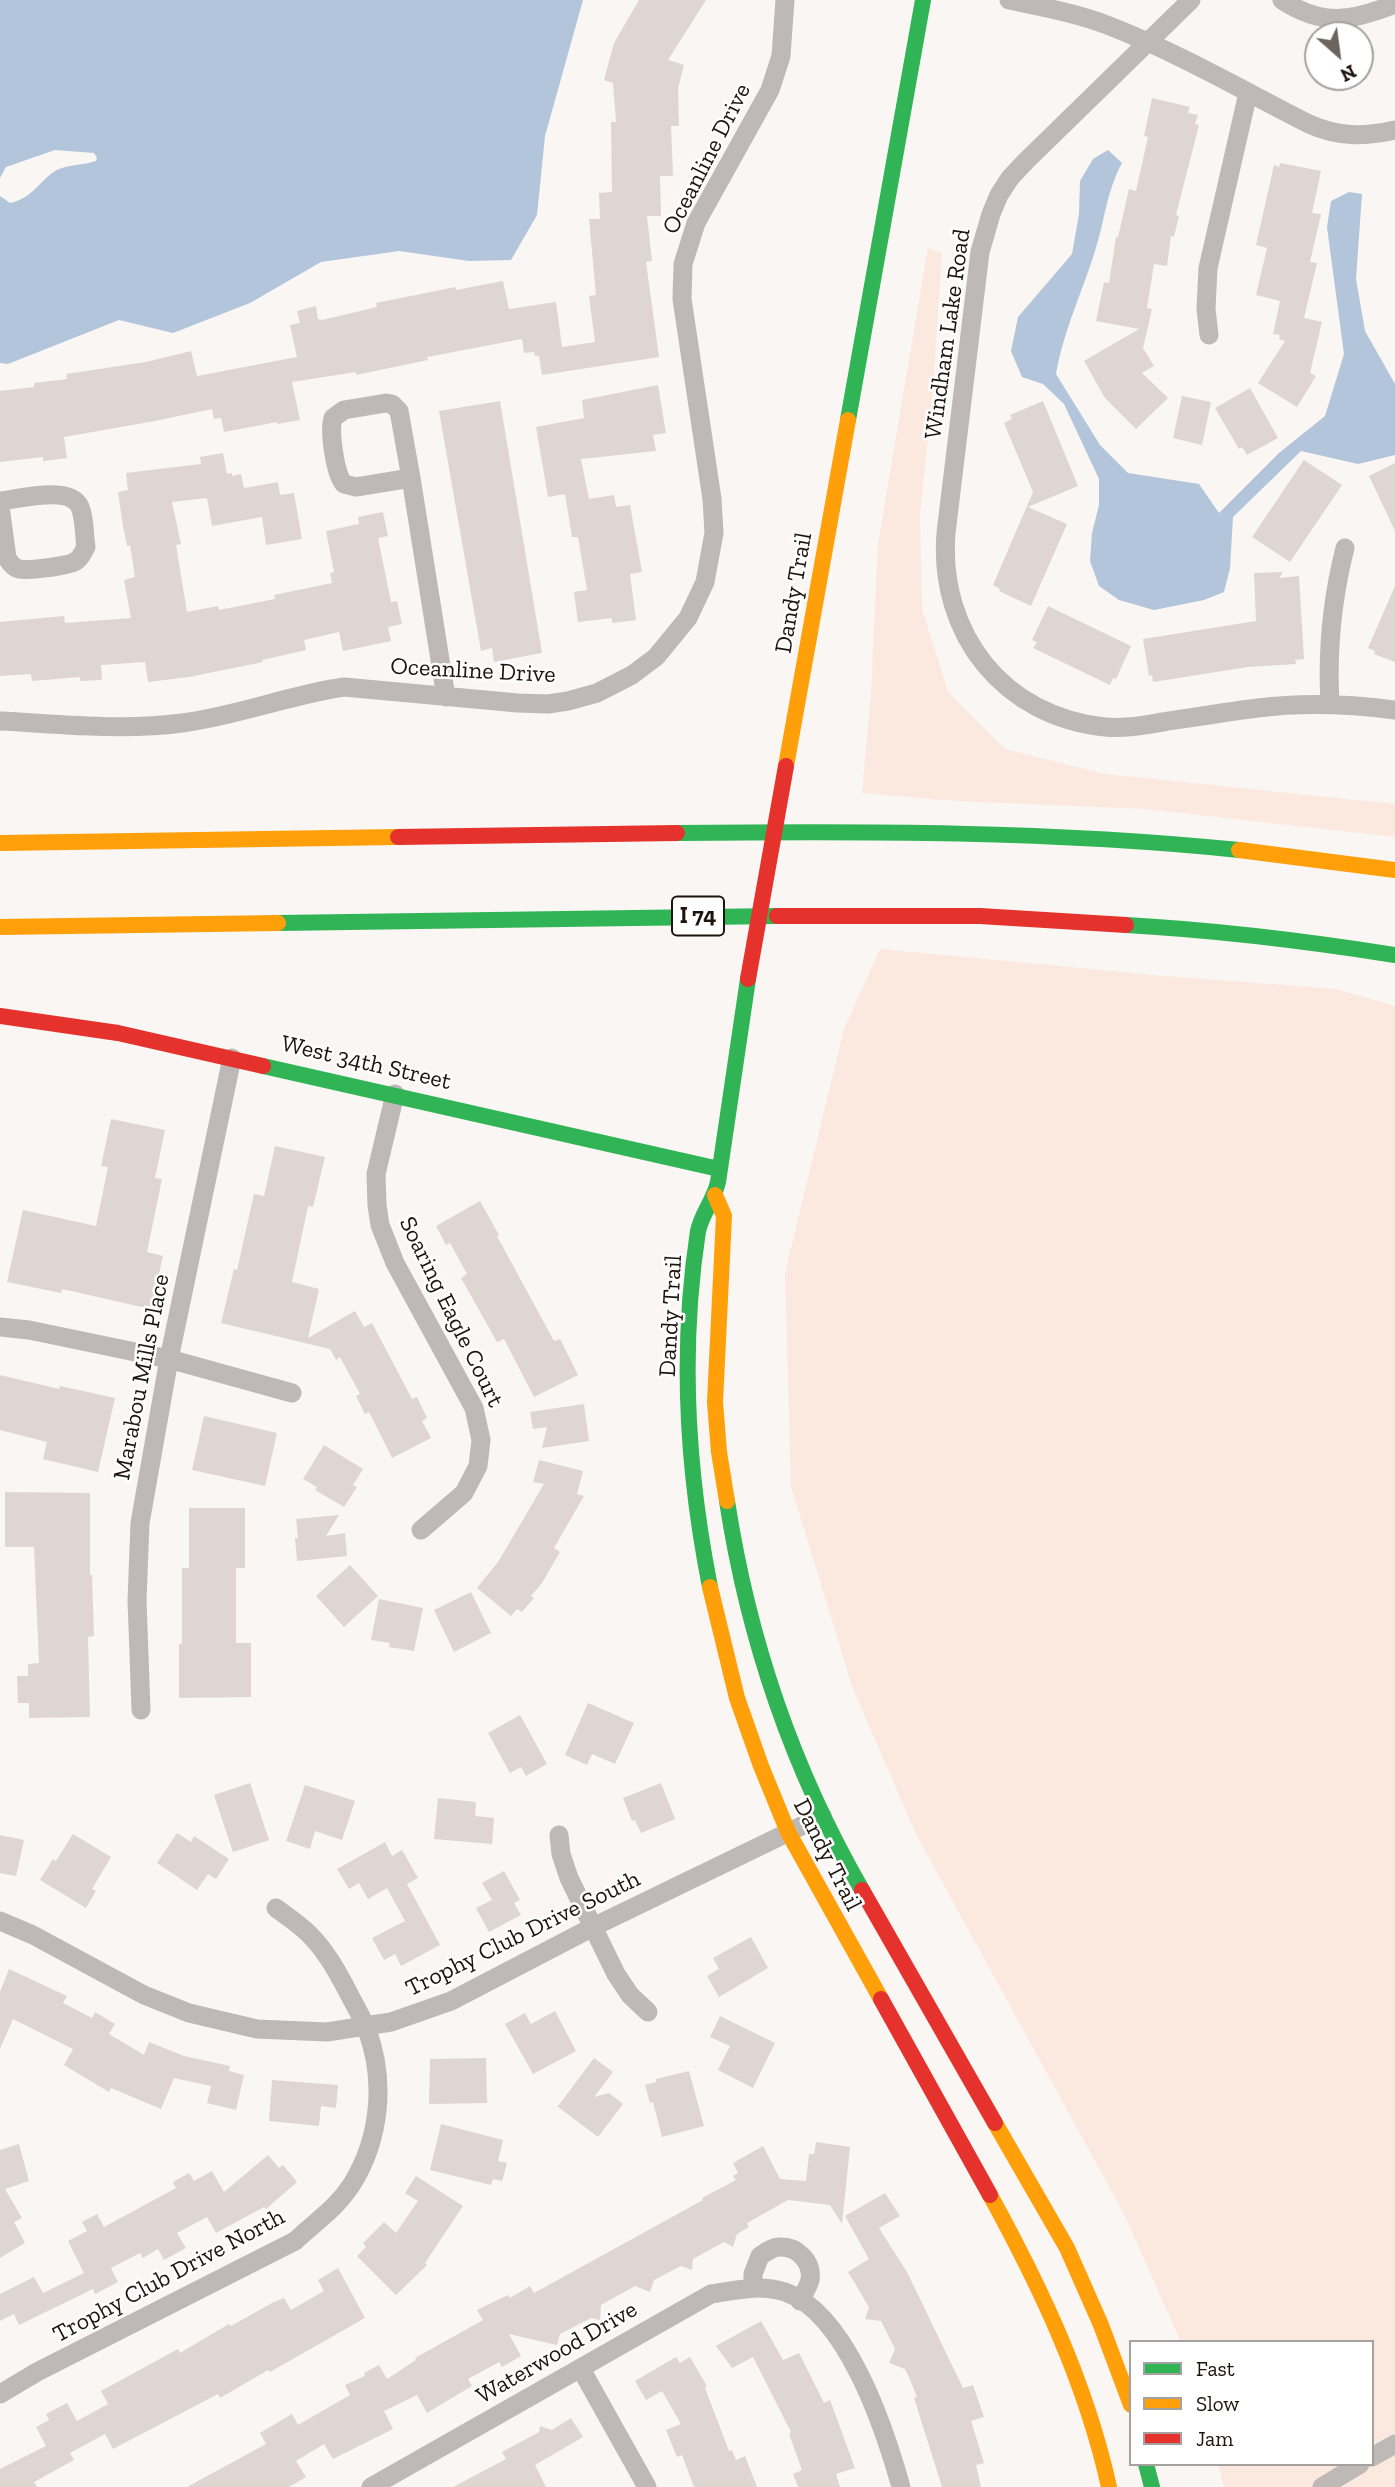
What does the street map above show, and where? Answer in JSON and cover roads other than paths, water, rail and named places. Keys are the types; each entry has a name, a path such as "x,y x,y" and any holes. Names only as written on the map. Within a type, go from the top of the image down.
{"main road":[{"name":"Dandy Trail","path":"923,0 748,979 730,1113 715,1195 702,1213 690,1316 691,1439 695,1495 709,1584 734,1691 771,1796 788,1832 1021,2252 1056,2322 1088,2410 1109,2487"},
{"path":"0,843 751,832 918,833 1103,839 1271,854 1395,870"},
{"name":"I 74","path":"0,927 689,916 980,916 1177,928 1395,955"},
{"name":"West 34th Street","path":"0,1016 97,1029 719,1168"},
{"name":"Dandy Trail","path":"715,1195 724,1216 716,1346 715,1402 719,1452 733,1541 754,1628 783,1726 821,1816 1067,2248 1087,2288 1129,2399"},
{"path":"1147,2466 1152,2487"}],"street":[{"name":"Oceanline Drive","path":"0,721 117,727 179,724 315,691 344,687 548,704 597,693 615,685 656,657 682,626 697,601 710,563 714,533 713,510 682,299 683,264 696,223 770,90 780,55 785,0"},
{"path":"1009,0 1105,24 1148,42 1309,124 1333,133 1370,136 1395,130"},
{"name":"Windham Lake Road","path":"1191,0 1026,161 999,195 982,243 944,552 951,602 962,631 984,664 1012,691 1056,716 1085,725 1125,728 1259,707 1330,704 1395,710"},
{"path":"1282,0 1314,16 1338,20 1361,17 1395,4"},
{"path":"1209,335 1206,309 1208,268 1248,93"},
{"path":"411,478 356,487 344,484 338,474 332,418 344,410 386,403 392,404 400,415 411,478 446,696"},
{"path":"59,495 69,496 81,512 86,547 73,562 20,570 7,558 0,504 59,495"},
{"path":"1330,704 1331,628 1345,548"},
{"name":"Marabou Mills Place","path":"141,1710 137,1600 140,1523 169,1359 232,1058"},
{"name":"Soaring Eagle Court","path":"395,1094 376,1174 380,1225 396,1263 474,1408 481,1440 481,1454 472,1481 464,1493 421,1530"},
{"path":"0,1327 29,1329 169,1359 292,1392"},
{"name":"Trophy Club Drive South","path":"0,1921 24,1930 144,1995 190,2013 272,2031 327,2032 391,2022 451,2001 593,1927 821,1816"},
{"path":"559,1835 565,1869 621,1983 648,2012"},
{"name":"Trophy Club Drive North","path":"0,2394 37,2372 295,2241 340,2201 354,2181 375,2126 379,2096 374,2051 366,2026 335,1967 299,1924 276,1908"},
{"path":"753,2287 754,2270 760,2256 778,2246 789,2248 801,2255 810,2272 809,2282 800,2301"},
{"name":"Waterwood Drive","path":"371,2487 711,2294 753,2287 791,2295 826,2321 845,2349 876,2412 901,2487"},
{"path":"581,2369 647,2487"},
{"path":"1374,2456 1395,2444"},
{"path":"1322,2487 1357,2466"}],"water":[{"path":"0,0 583,0 545,136 537,215 511,260 469,261 399,251 321,262 250,303 173,333 119,320 8,364 0,363 0,196 10,203 17,201 57,170 96,161 97,158 94,153 55,150 6,167 0,178"},
{"path":"1108,150 1122,163 1112,185 1095,251 1068,326 1056,374 1100,445 1128,473 1199,484 1219,513 1279,453 1325,416 1344,354 1327,227 1331,201 1349,192 1362,194 1356,279 1365,331 1395,384 1395,455 1358,464 1301,451 1233,517 1230,568 1224,592 1204,600 1154,610 1119,600 1099,586 1090,561 1092,533 1099,505 1099,479 1064,404 1043,384 1022,377 1011,351 1018,317 1072,254 1079,214 1080,181 1093,159"}]}
